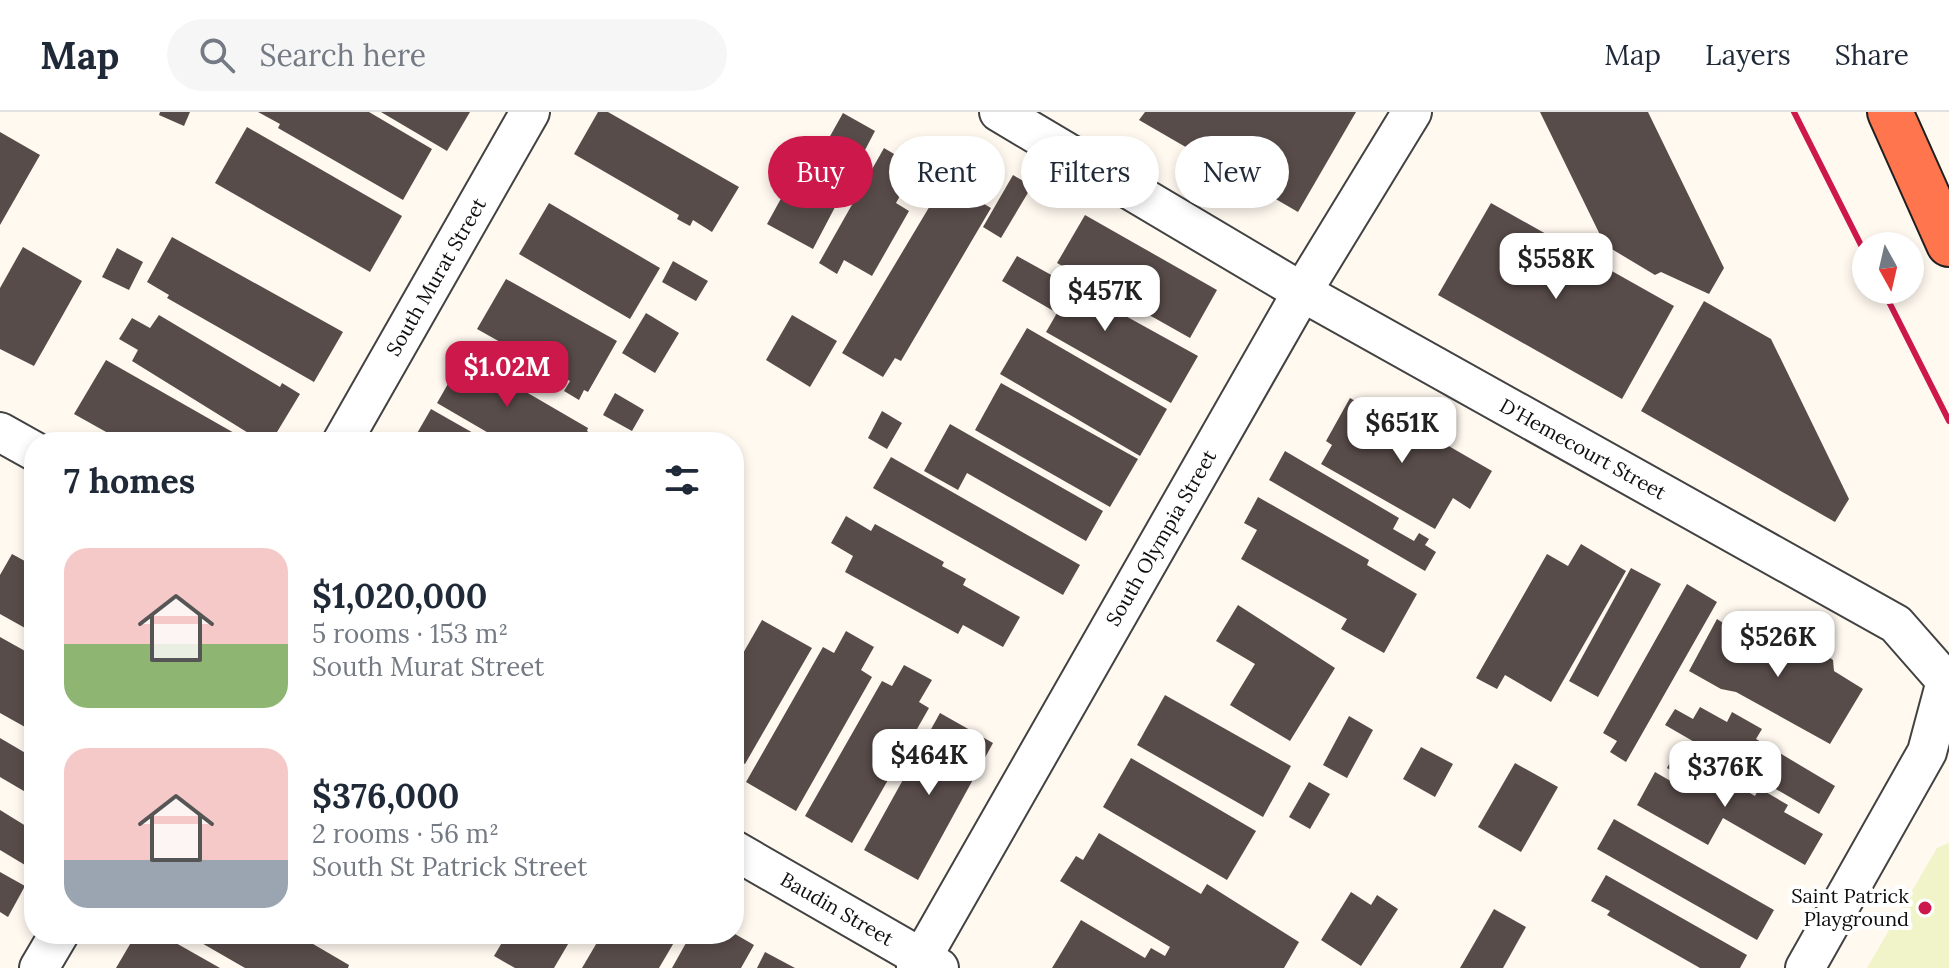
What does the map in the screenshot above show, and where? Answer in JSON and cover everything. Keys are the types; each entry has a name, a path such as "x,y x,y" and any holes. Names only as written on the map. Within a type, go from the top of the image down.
{"highway":[{"path":"1890,112 1949,244"}],"street":[{"name":"South Murat Street","path":"348,432 530,112"},
{"name":"D'Hemecourt Street","path":"999,112 1302,292 1896,624 1946,681 1927,752 1805,968"},
{"name":"South Olympia Street","path":"926,965 1302,292 1412,112"},
{"path":"0,432 24,445"},
{"name":"Baudin Street","path":"744,856 926,965"},
{"path":"39,968 53,944"}],"green space":[{"name":"Saint Patrick Playground","path":"1949,843 1949,968 1867,968 1937,848"}],"building":[{"path":"160,112 190,112 184,126 159,115"},
{"path":"258,112 369,112 432,149 403,200 278,128 280,124"},
{"path":"381,112 470,112 447,151"},
{"path":"598,112 608,112 739,187 712,232 693,220 690,226 677,219 679,215 574,154"},
{"path":"1145,112 1356,112 1298,212 1289,207 1289,136 1175,136 1175,141 1139,120"},
{"path":"1540,112 1648,112 1724,268 1709,294 1661,272 1655,275 1605,245"},
{"path":"843,113 875,131 872,136 830,136"},
{"path":"247,127 402,216 370,272 215,183"},
{"path":"0,132 40,155 0,225"},
{"path":"884,148 889,151 889,208 909,211 872,276 844,260 837,274 819,263 850,208 873,208 873,167"},
{"path":"1013,175 1021,180 1021,204 1001,238 983,227 994,208 1005,208 1005,189"},
{"path":"549,203 660,268 630,319 519,254"},
{"path":"1491,203 1674,306 1622,399 1438,295"},
{"path":"776,208 835,208 813,249 767,224"},
{"path":"929,208 991,208 901,361 895,358 883,377 842,353"},
{"path":"1085,215 1217,290 1190,338 1057,263"},
{"path":"172,237 343,332 314,382 167,298 169,295 147,282"},
{"path":"23,247 82,281 34,366 0,349 0,288"},
{"path":"117,248 143,262 129,290 102,277"},
{"path":"1017,256 1198,356 1171,403 1046,332 1057,313 1002,281"},
{"path":"673,261 708,281 696,301 662,282"},
{"path":"506,279 617,341 588,392 584,390 579,400 564,391 570,381 477,329"},
{"path":"1704,301 1771,339 1849,499 1835,522 1641,411"},
{"path":"646,313 679,333 655,373 622,353"},
{"path":"159,315 280,387 282,383 300,394 277,432 247,432 132,361 138,350 119,339 132,318 150,328"},
{"path":"792,315 837,341 810,387 766,360"},
{"path":"1027,328 1167,409 1140,456 1000,374"},
{"path":"464,356 588,428 588,432 487,432 437,403"},
{"path":"106,360 232,432 106,432 74,414"},
{"path":"1001,383 1138,459 1110,507 975,430"},
{"path":"615,393 644,410 632,431 603,415"},
{"path":"1350,398 1436,447 1440,441 1492,471 1470,509 1453,498 1435,529 1321,464 1332,445 1326,441"},
{"path":"431,409 471,432 418,432"},
{"path":"882,411 902,423 887,449 868,438"},
{"path":"950,424 1103,511 1086,541 967,473 958,490 924,471"},
{"path":"1285,451 1399,518 1393,529 1414,541 1419,533 1429,539 1425,545 1436,552 1425,571 1269,480"},
{"path":"891,457 1080,565 1063,595 873,488"},
{"path":"1258,497 1369,560 1367,565 1417,594 1384,653 1341,629 1347,619 1241,559 1257,530 1244,523"},
{"path":"846,516 871,531 875,524 944,562 942,566 966,579 963,585 1020,617 1003,647 963,625 958,634 845,572 853,556 831,543"},
{"path":"1581,544 1626,571 1551,702 1505,675 1497,689 1476,678 1547,554 1568,566"},
{"path":"12,554 24,561 24,627 0,614 0,575"},
{"path":"1631,568 1661,584 1598,697 1569,681"},
{"path":"1687,584 1717,602 1626,762 1610,752 1617,741 1603,733"},
{"path":"1238,605 1335,668 1290,741 1230,705 1255,664 1216,641"},
{"path":"1717,619 1748,639 1752,637 1751,627 1764,625 1765,636 1772,635 1811,658 1814,654 1823,653 1833,660 1834,671 1863,689 1830,744 1736,692 1721,689 1689,671"},
{"path":"762,620 812,648 745,764 744,763 744,652"},
{"path":"846,631 874,647 861,670 872,677 796,811 746,782 823,647 834,653"},
{"path":"0,637 24,650 24,726 0,713"},
{"path":"904,665 932,680 919,702 929,708 852,843 805,816 882,681 892,686"},
{"path":"1165,695 1291,766 1263,817 1137,745"},
{"path":"1700,707 1727,722 1732,712 1762,729 1756,739 1835,786 1819,814 1665,725 1675,709 1693,719"},
{"path":"940,713 993,743 918,880 864,850"},
{"path":"1349,716 1373,730 1347,778 1323,765"},
{"path":"0,738 24,752 24,791 0,777"},
{"path":"1679,746 1697,757 1695,761 1755,796 1759,788 1788,805 1784,812 1823,834 1805,865 1723,818 1708,845 1637,805 1655,772 1681,787 1686,779 1667,768"},
{"path":"1421,747 1453,764 1435,797 1403,779"},
{"path":"1131,758 1256,831 1227,880 1103,807"},
{"path":"1515,763 1558,787 1521,852 1478,827"},
{"path":"1309,782 1330,794 1310,829 1289,817"},
{"path":"0,810 24,825 24,864 0,850"},
{"path":"1614,819 1774,910 1757,940 1597,849"},
{"path":"1099,833 1201,894 1207,884 1299,942 1284,968 1052,968 1081,920 1145,958 1151,948 1165,956 1170,947 1060,881 1076,856 1083,860"},
{"path":"0,872 24,888 8,917 0,912"},
{"path":"1606,875 1747,955 1740,968 1700,968 1607,915 1610,911 1591,901"},
{"path":"1351,892 1371,905 1377,895 1398,909 1361,966 1321,940"},
{"path":"1494,909 1526,927 1503,968 1460,968"},
{"path":"744,939 754,945 741,968 672,968 685,944 744,944"},
{"path":"130,944 178,944 220,968 116,968"},
{"path":"203,944 313,944 349,965 348,968 245,968"},
{"path":"501,944 568,944 554,968 515,968 494,956"},
{"path":"596,944 673,944 659,968 582,968"},
{"path":"765,952 795,968 757,968"}],"railway":[{"path":"1794,112 1854,232"},
{"path":"1890,304 1949,421"}],"place":[{"name":"Saint Patrick Playground","path":"1925,908"}]}
